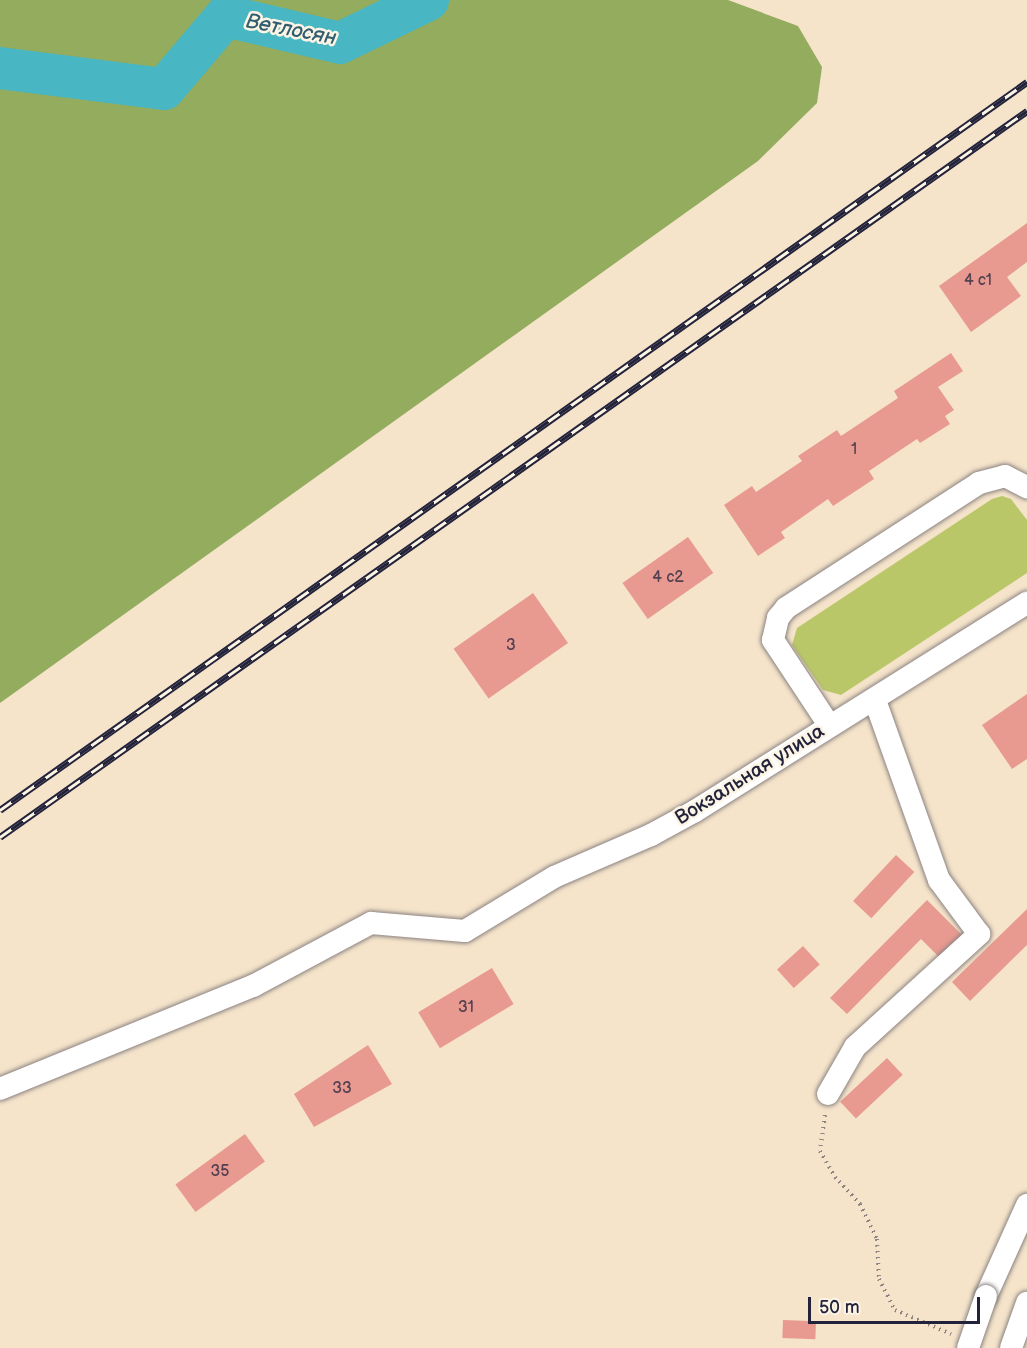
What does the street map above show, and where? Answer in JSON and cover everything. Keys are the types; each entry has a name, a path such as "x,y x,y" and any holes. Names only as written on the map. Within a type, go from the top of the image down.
{"street":[{"path":"829,725 773,640 778,618 786,608 979,483 1005,476 1027,488"},
{"name":"Вокзальная улица","path":"0,1089 253,986 371,923 465,931 554,877 651,835 695,811 1027,603"},
{"path":"828,1094 855,1047 979,934 939,880 875,700"},
{"path":"965,1343 1027,1204"},
{"path":"1011,1348 1026,1306"}],"path":[{"path":"828,1094 820,1151 835,1177 860,1204 877,1239 879,1279 895,1310 965,1343"}],"green space":[{"path":"0,0 728,0 798,26 822,67 817,103 758,161 0,703"},
{"path":"1002,496 1011,499 1027,520 1027,573 841,695 823,690 792,645 797,628 992,499"}],"building":[{"path":"1027,223 1027,262 1007,277 1021,296 971,332 939,286"},
{"path":"951,353 963,371 938,387 954,410 945,416 950,424 920,443 917,439 869,471 874,479 833,506 828,499 781,532 785,538 758,556 724,505 752,486 756,492 802,461 798,456 837,430 841,436 898,398 894,391"},
{"path":"688,537 713,573 648,619 622,583"},
{"path":"533,593 568,643 489,699 454,649"},
{"path":"1027,694 1027,759 1012,769 982,725"},
{"path":"896,855 914,872 871,918 853,901"},
{"path":"927,900 962,935 940,958 921,939 847,1014 830,998"},
{"path":"1027,909 1027,945 970,1001 952,982"},
{"path":"803,946 820,965 794,988 777,969"},
{"path":"492,968 514,1004 440,1048 418,1012"},
{"path":"368,1045 392,1084 314,1127 294,1094"},
{"path":"887,1058 903,1075 856,1118 840,1102"},
{"path":"245,1134 265,1162 195,1212 175,1185"},
{"path":"783,1320 816,1321 815,1339 782,1338"}],"waterway":[{"name":"Ветлосян","path":"0,68 164,89 226,16 340,43 428,0"}],"railway":[{"path":"0,810 1027,82"},
{"path":"0,837 1027,111"}]}
